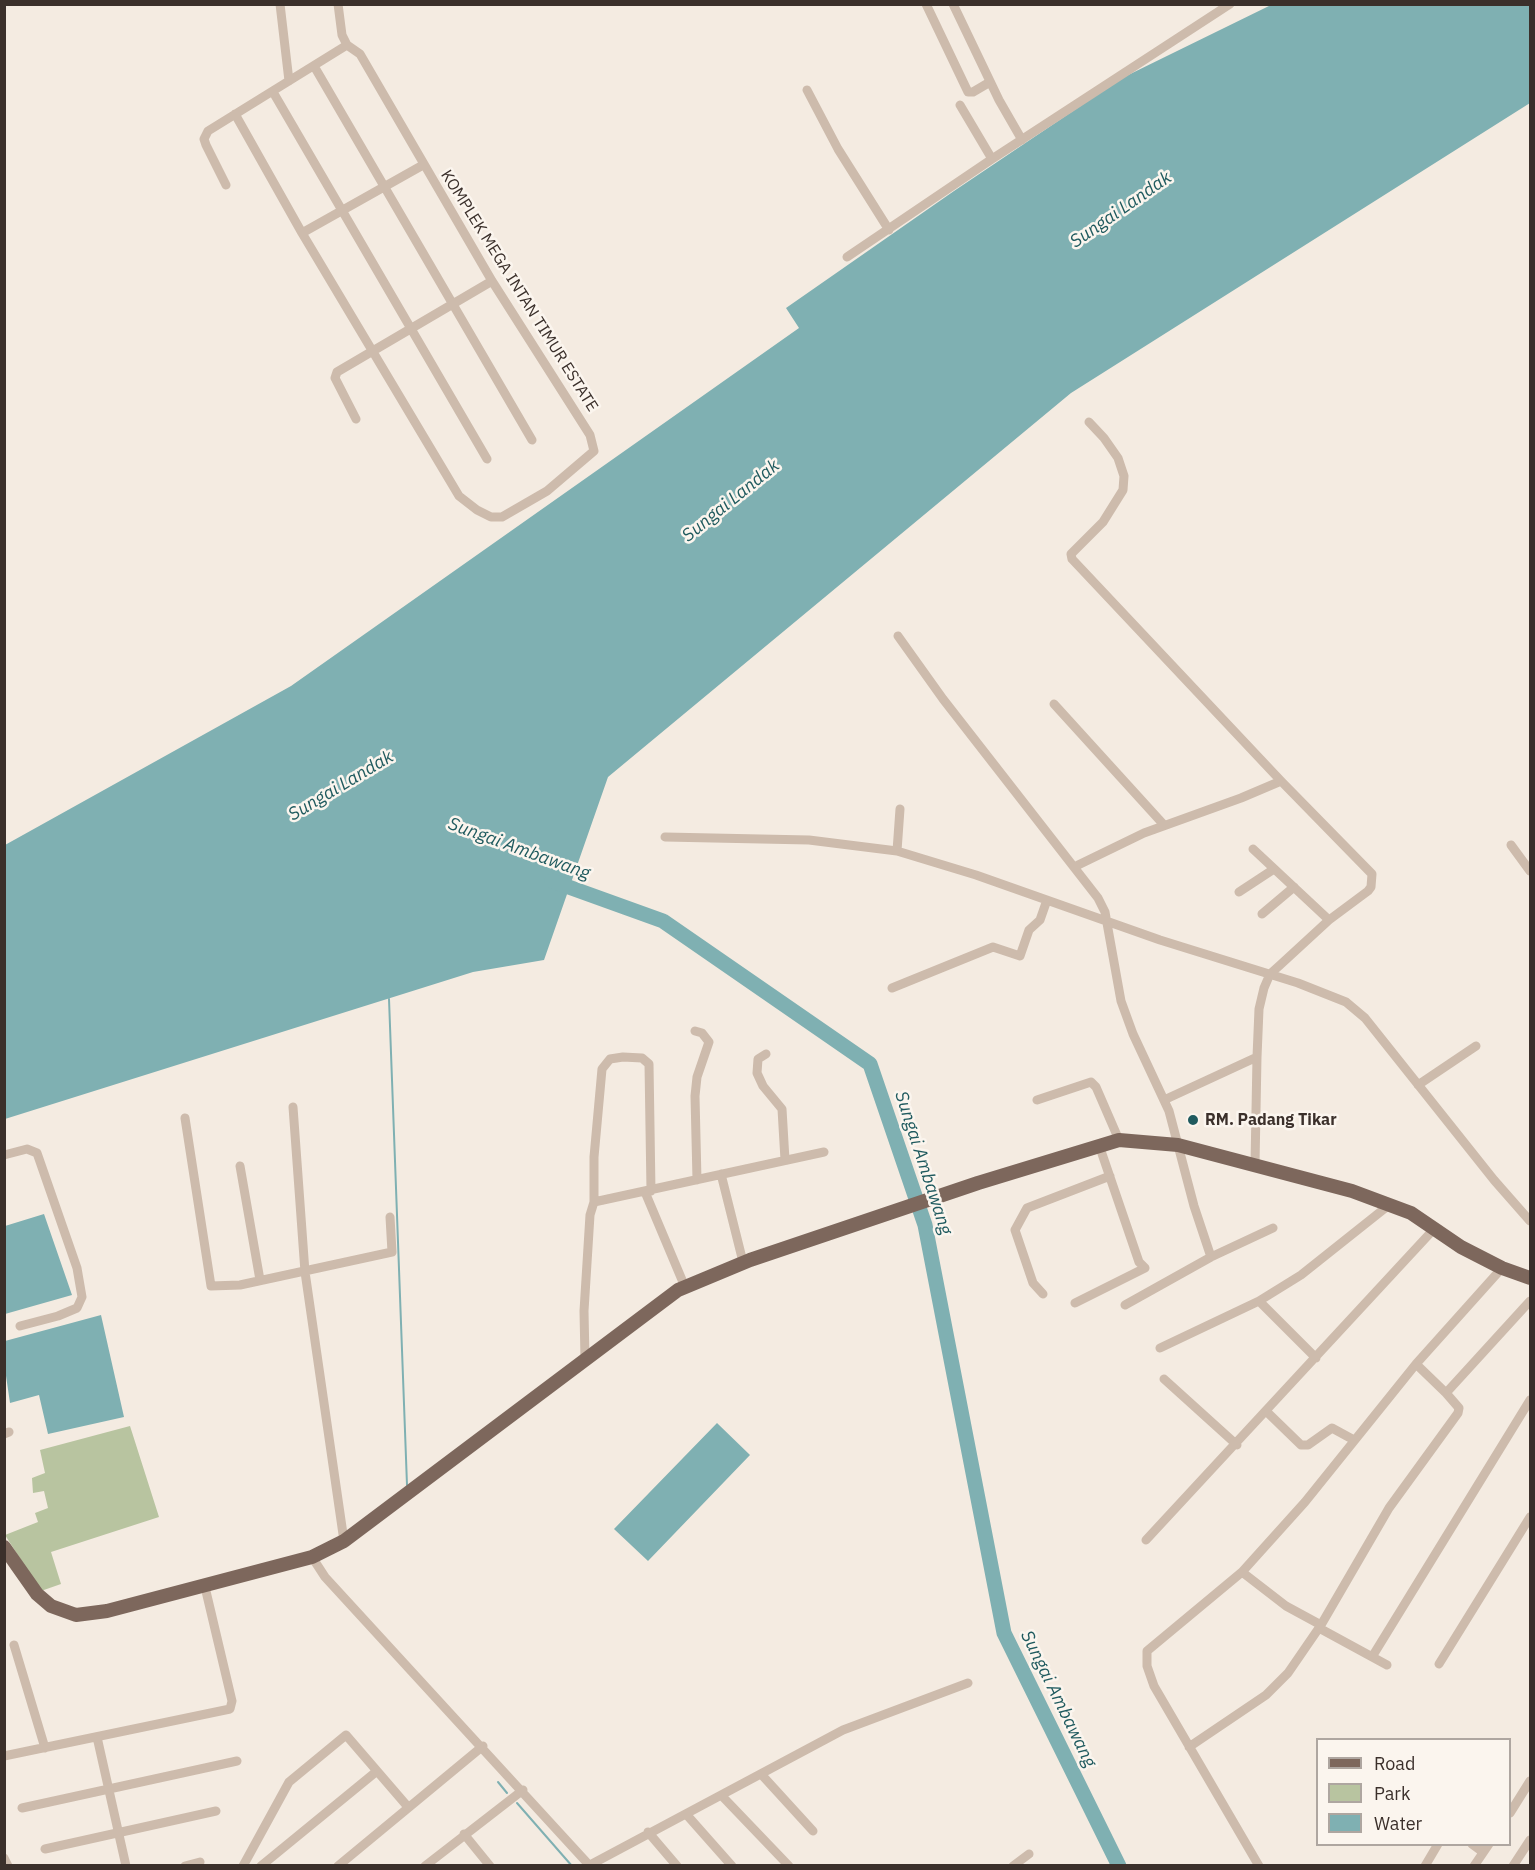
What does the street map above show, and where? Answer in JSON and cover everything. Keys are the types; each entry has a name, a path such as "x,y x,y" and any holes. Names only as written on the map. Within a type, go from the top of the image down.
{"main road":[{"path":"4,1547 37,1594 51,1606 76,1615 107,1611 205,1587 312,1557 344,1541 585,1359 685,1287 743,1262 978,1183 1119,1140 1178,1145 1255,1164 1389,1205 1411,1213 1502,1268 1530,1278"}],"street":[{"path":"280,4 289,81"},
{"path":"226,185 204,139 208,131 347,45 342,35 338,4"},
{"path":"926,4 968,92 973,92 990,82"},
{"path":"953,4 990,82 1022,140"},
{"path":"848,257 992,159 1230,4"},
{"name":"KOMPLEK MEGA INTAN TIMUR ESTATE","path":"347,45 360,54 492,281 590,435 595,447 591,454 547,491 511,513 491,517 459,496 372,352"},
{"path":"314,66 532,440"},
{"path":"807,90 837,149 889,230"},
{"path":"273,92 487,459"},
{"path":"960,105 992,159"},
{"path":"235,114 372,352"},
{"path":"302,233 423,165"},
{"path":"356,419 334,375 492,281"},
{"path":"1089,422 1118,458 1124,476 1124,490 1103,522 1071,554 1072,559 1372,874 1373,881 1368,891 1329,920 1270,974 1260,1000 1255,1164"},
{"path":"898,636 943,699 1104,906 1113,964 1124,1008 1133,1034 1173,1122 1211,1257"},
{"path":"1054,704 1164,825"},
{"path":"1074,867 1164,825 1241,798 1281,781"},
{"path":"897,851 900,809"},
{"path":"665,837 809,840 897,851 1331,996 1356,1009 1530,1221"},
{"path":"1511,845 1530,871"},
{"path":"1254,849 1329,920"},
{"path":"1239,892 1274,869"},
{"path":"1262,914 1294,887"},
{"path":"892,988 993,947 1020,956 1029,930 1040,920 1047,900"},
{"path":"694,1031 702,1033 709,1042 697,1077 695,1096 697,1180"},
{"path":"1418,1085 1476,1046"},
{"path":"766,1053 758,1059 757,1073 763,1086 782,1109 785,1160"},
{"path":"1164,1100 1257,1057"},
{"path":"585,1359 584,1311 590,1215 594,1202 594,1157 602,1069 610,1059 642,1058 649,1064 648,1191 685,1287"},
{"path":"1037,1100 1092,1083 1096,1087 1119,1140"},
{"path":"293,1107 305,1272 344,1541"},
{"path":"185,1118 208,1283 216,1288 305,1272 393,1252 390,1217"},
{"path":"1075,1303 1145,1268 1139,1262 1099,1145"},
{"path":"4,1155 27,1149 37,1153 77,1268 82,1297 77,1308 58,1316 20,1326"},
{"path":"594,1202 824,1152"},
{"path":"240,1166 260,1281"},
{"path":"721,1174 743,1262"},
{"path":"1043,1294 1032,1283 1015,1230 1027,1208 1110,1176"},
{"path":"1160,1348 1259,1300 1301,1275 1389,1205"},
{"path":"1125,1305 1211,1257 1273,1228"},
{"path":"1146,1540 1237,1445 1434,1229"},
{"path":"1259,1866 1154,1686 1147,1666 1147,1651 1242,1572 1305,1502 1416,1364 1502,1268"},
{"path":"1259,1300 1316,1358"},
{"path":"1446,1393 1530,1301"},
{"path":"1189,1747 1274,1688 1297,1661 1389,1508 1458,1413 1459,1408 1416,1364"},
{"path":"1164,1379 1237,1445"},
{"path":"1372,1657 1530,1400"},
{"path":"1267,1412 1301,1445 1308,1445 1332,1428 1354,1440"},
{"path":"1439,1664 1530,1517"},
{"path":"312,1557 326,1577 590,1865 865,1720 968,1683"},
{"path":"1242,1572 1286,1606 1387,1665"},
{"path":"4,1756 230,1709 232,1706 205,1587"},
{"path":"14,1645 45,1748"},
{"path":"243,1866 289,1782 346,1735 408,1808"},
{"path":"97,1737 126,1866"},
{"path":"338,1866 483,1746"},
{"path":"22,1808 237,1761"},
{"path":"261,1866 377,1772"},
{"path":"761,1774 813,1831"},
{"path":"1511,1810 1530,1781"},
{"path":"425,1866 523,1790"},
{"path":"722,1796 789,1866"},
{"path":"45,1849 216,1811"},
{"path":"686,1814 732,1866"},
{"path":"648,1833 677,1866"},
{"path":"464,1834 490,1866"},
{"path":"1513,1866 1530,1839"},
{"path":"1425,1866 1437,1846"},
{"path":"1474,1866 1486,1848"},
{"path":"1013,1866 1029,1854"},
{"path":"4,1858 8,1866"},
{"path":"185,1866 200,1862"}],"green space":[{"path":"130,1426 159,1517 51,1552 61,1584 41,1591 5,1535 38,1522 35,1513 48,1508 44,1491 33,1493 32,1478 45,1473 40,1450"}],"water":[{"name":"Sungai Landak","path":"1271,5 1530,5 1530,103 1071,393 608,777 544,960 473,972 5,1119 5,845 291,686 799,328 786,308 954,191 1122,78"},
{"path":"44,1214 72,1295 5,1314 5,1226"},
{"path":"101,1315 124,1417 48,1434 39,1395 10,1403 5,1369 5,1341"},
{"path":"717,1423 750,1455 648,1561 614,1529"}],"waterway":[{"name":"Sungai Ambawang","path":"552,881 663,921 870,1064 925,1225 1004,1633 1119,1866"},
{"path":"389,999 407,1485"},
{"path":"498,1782 507,1793"},
{"path":"517,1803 572,1866"}],"place":[{"name":"RM. Padang Tikar","path":"1193,1120"}]}
